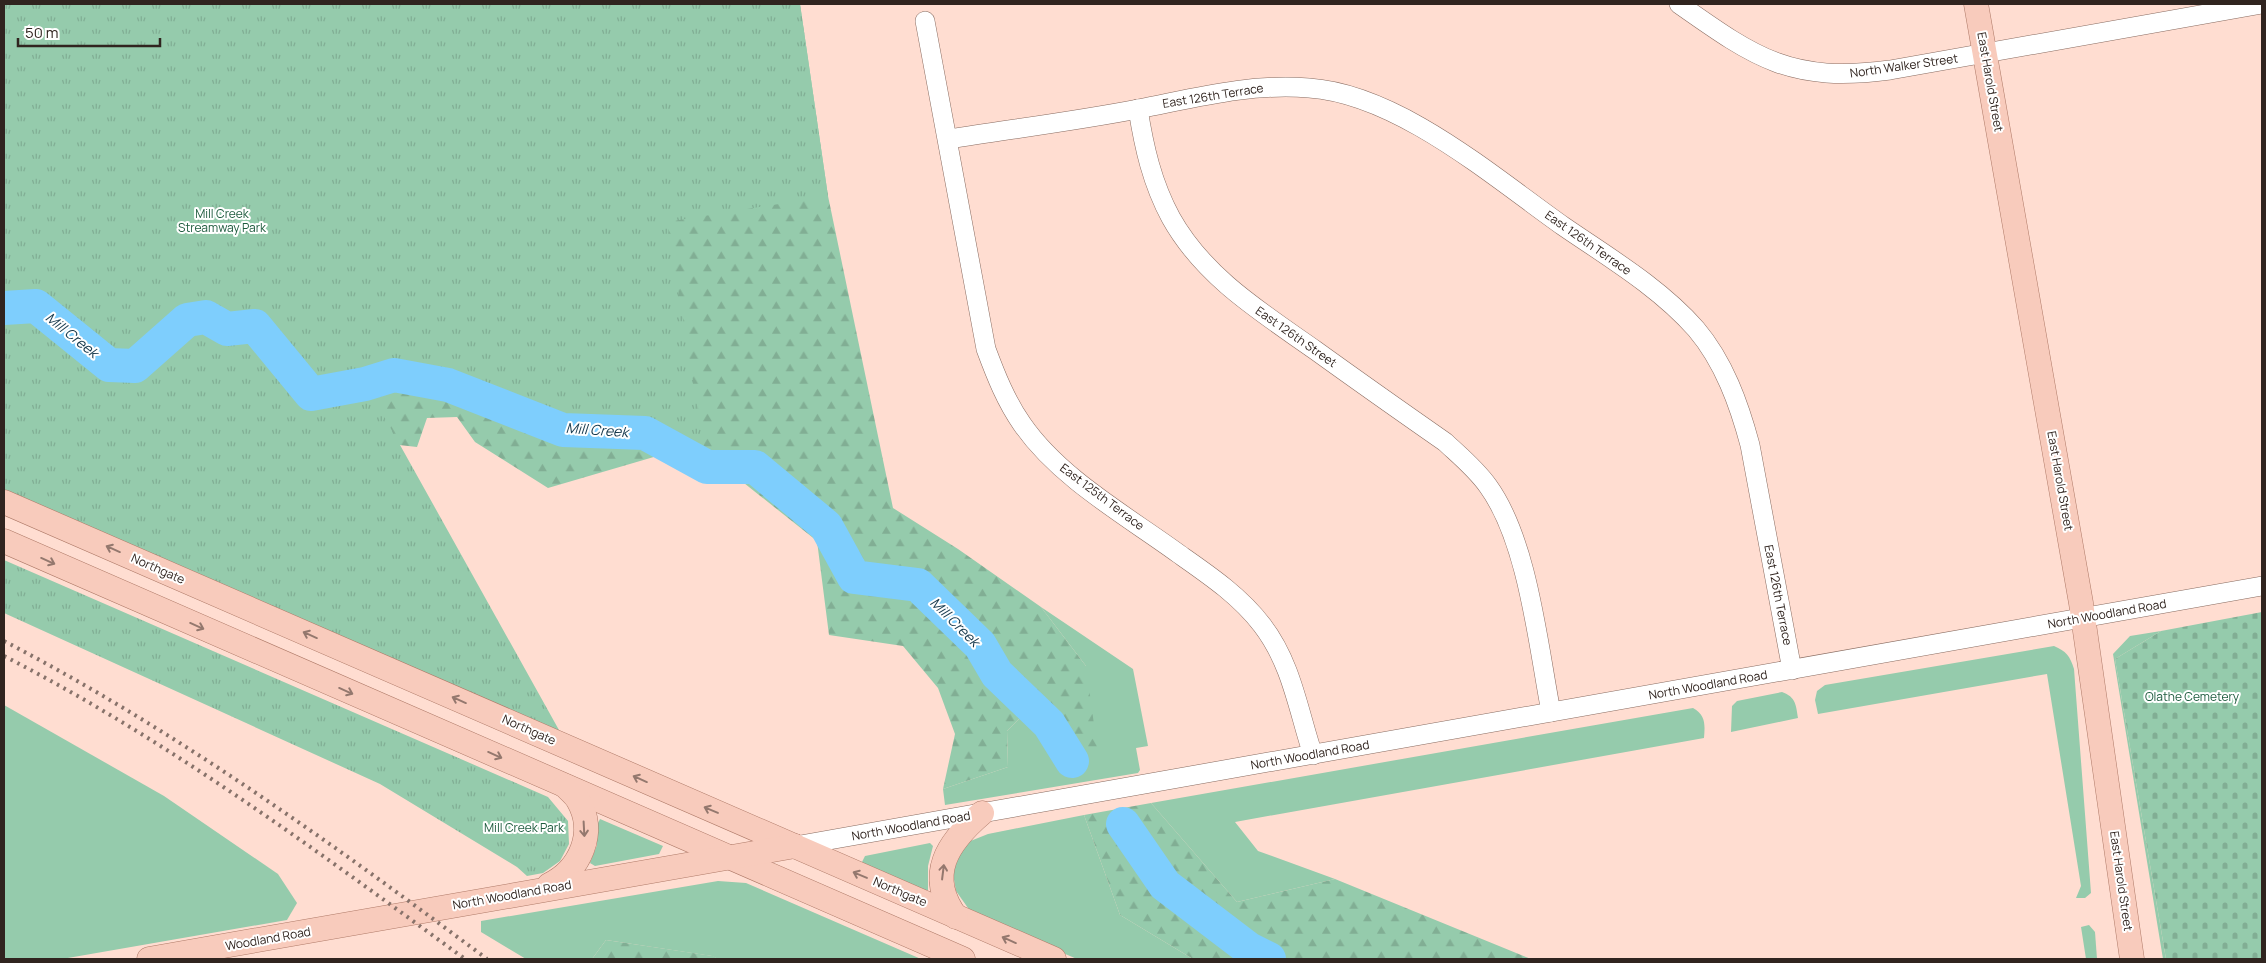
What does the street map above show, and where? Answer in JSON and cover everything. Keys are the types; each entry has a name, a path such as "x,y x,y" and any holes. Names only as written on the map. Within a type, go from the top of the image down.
{"main road":[{"name":"East Harold Street","path":"1976,4 2084,618 2132,959"},
{"name":"Northgate","path":"4,502 1054,959"},
{"path":"4,541 963,959"},
{"path":"539,890 570,872 578,861 583,847 586,832 583,816 578,800 565,786"},
{"path":"956,916 946,903 942,891 941,875 944,860 959,834 982,814"},
{"name":"North Woodland Road","path":"357,924 539,890 795,846"},
{"name":"Woodland Road","path":"149,959 357,924"}],"street":[{"name":"North Walker Street","path":"1679,4 1728,38 1762,58 1797,70 1814,73 1858,74 2262,4"},
{"name":"East 125th Terrace","path":"925,21 949,139 986,349 1003,392 1023,425 1047,454 1071,476 1240,600 1263,626 1282,656 1291,678 1313,755"},
{"name":"East 126th Terrace","path":"1138,109 1248,88 1275,86 1313,88 1356,98 1404,118 1446,144 1642,281 1680,313 1714,354 1742,417 1750,446 1792,670"},
{"path":"949,139 1138,109"},
{"name":"East 126th Street","path":"1138,109 1148,163 1154,182 1171,218 1192,250 1224,284 1446,442 1471,466 1488,486 1508,520 1523,568 1551,712"},
{"name":"North Woodland Road","path":"795,846 2262,586"}],"green space":[{"name":"Mill Creek Streamway Park","path":"4,4 800,4 828,196 893,508 958,549 1041,607 1086,666 1099,761 1061,767 1049,716 1027,711 1007,731 1008,767 943,789 955,734 938,688 903,646 829,635 817,541 744,483 681,449 548,488 475,442 457,417 427,418 417,447 319,436"},
{"name":"Mill Creek Streamway Park","path":"4,4 800,4 828,196 667,222 707,467 645,433 563,430 448,385 394,375 366,384 569,748 4,502"},
{"name":"Mill Creek Park","path":"4,560 548,797 568,821 569,844 560,861 543,873 527,876 517,867 380,784 4,613"},
{"path":"1041,607 1133,669 1148,746 1136,748 1140,770 1138,773 945,805 943,789 1008,767 1007,731 1027,711 1049,716 1086,666"},
{"name":"Olathe Cemetery","path":"2262,612 2262,959 2166,959 2115,659 2161,631"},
{"path":"2161,631 2115,659 2166,959 2163,959 2113,654 2130,636"},
{"path":"2054,646 2067,654 2074,669 2091,893 2085,898 2076,898 2081,886 2047,674 1818,714 1815,700 1817,691 1825,685"},
{"path":"1782,692 1793,699 1798,718 1731,732 1732,706 1737,701"},
{"path":"4,705 164,796 278,874 297,903 287,920 62,959 4,959"},
{"path":"1693,708 1702,717 1704,738 1235,822 1258,851 1335,879 1237,902 1151,803"},
{"path":"1151,803 1237,902 1335,879 1531,959 1193,959 1120,915 1084,815"},
{"path":"1084,815 1120,915 1193,959 1077,959 983,919 968,908 956,891 953,874 957,857 968,842 988,834"},
{"path":"600,819 663,846 659,854 595,866 590,863 597,845 596,827"},
{"path":"930,843 933,846 928,866 928,890 923,891 861,864 865,856"},
{"path":"718,881 746,883 921,959 718,959 712,956 606,940 592,959 526,959 481,932 481,921"},
{"path":"2089,925 2095,932 2097,959 2086,959 2081,927"},
{"path":"606,940 713,956 718,959 592,959"}],"waterway":[{"name":"Mill Creek","path":"4,308 36,306 109,365 135,366 187,320 206,317 227,329 255,326 311,394 365,384 394,375 448,385 563,430 645,433 707,467 755,467 826,526 854,577 918,585 980,645 997,674 1049,724 1072,761"},
{"name":"Mill Creek","path":"1123,824 1165,885 1249,949 1269,959"}],"railway":[{"path":"4,641 130,712 252,790 371,873 487,959"},
{"path":"4,656 65,689 183,760 354,878 465,959"}]}
